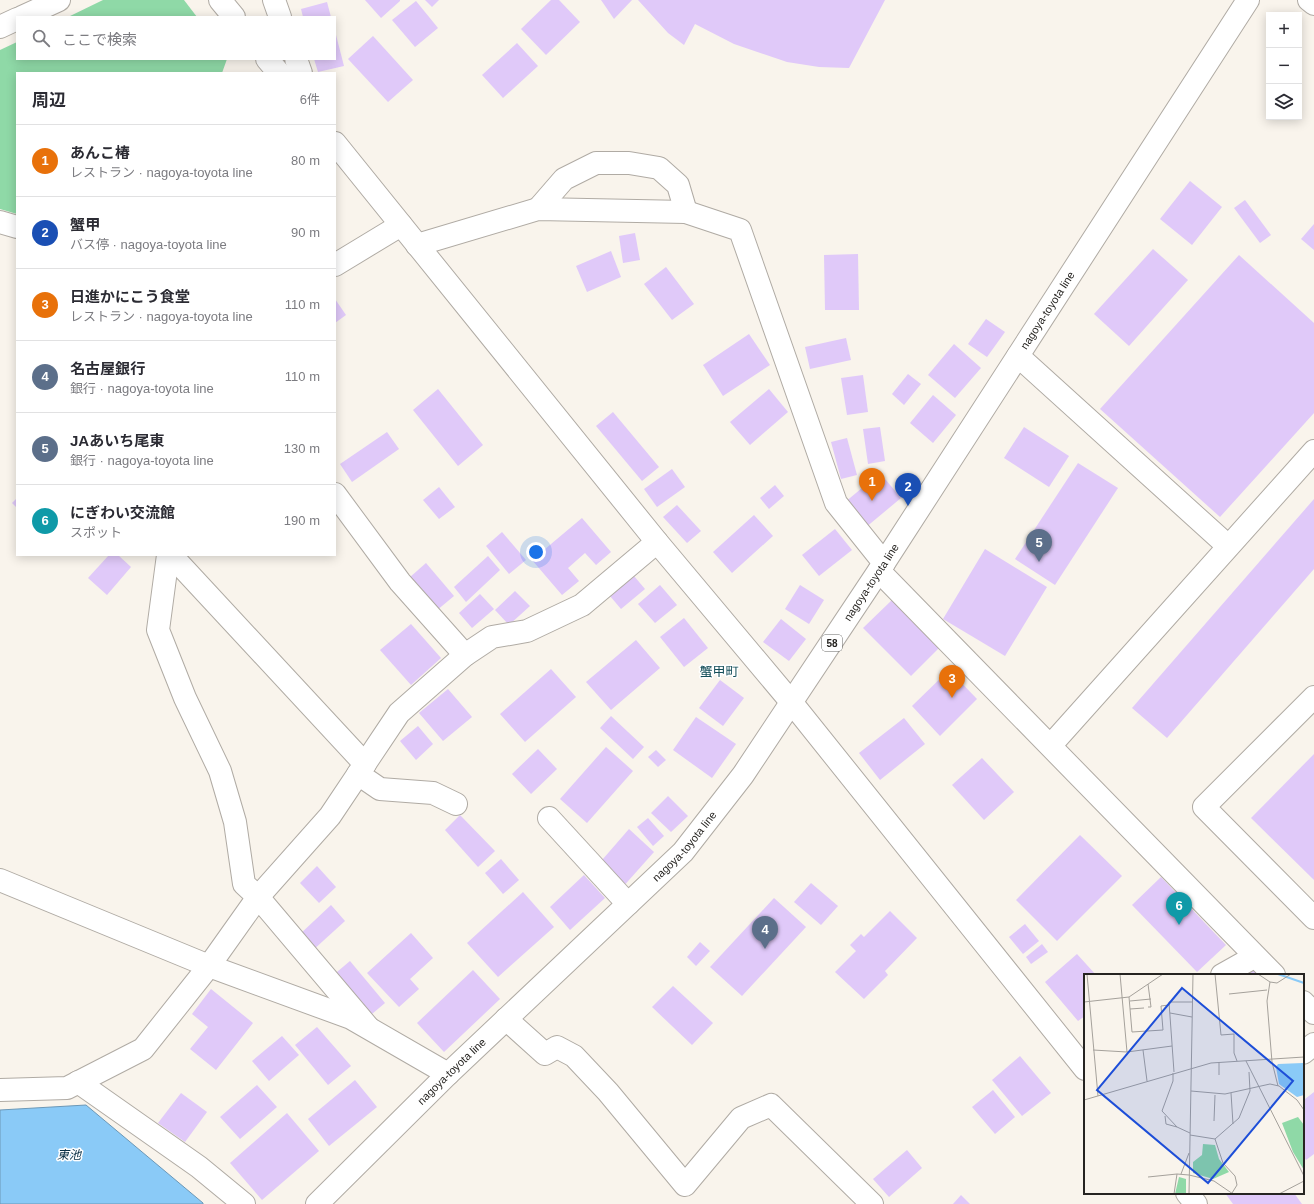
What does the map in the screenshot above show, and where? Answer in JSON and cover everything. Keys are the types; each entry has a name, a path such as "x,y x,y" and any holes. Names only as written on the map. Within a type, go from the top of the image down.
{"street":[{"path":"24,16 59,0"},
{"path":"220,0 233,16"},
{"path":"274,0 280,16"},
{"name":"nagoya-toyota line","path":"317,1204 448,1074 683,852 743,775 882,567 1248,0"},
{"path":"1309,0 1314,4"},
{"path":"0,27 16,19"},
{"path":"268,60 278,72"},
{"path":"296,60 301,72"},
{"path":"336,145 657,542 792,703 1082,1060"},
{"path":"538,209 564,180 596,163 629,163 659,168 678,185 686,212"},
{"path":"417,245 538,209 686,212 740,230 836,503 882,567 1051,745 1273,974"},
{"path":"0,222 16,227"},
{"path":"336,264 401,226"},
{"path":"1018,356 1228,546"},
{"path":"1051,745 1314,451"},
{"path":"336,495 400,582 465,655"},
{"path":"0,1090 67,1088 143,1049 209,966 258,898 330,816 399,713 465,655 492,637 527,631 582,605 657,542"},
{"path":"168,556 158,630 185,698 220,771 235,822 244,884 258,898 368,1027"},
{"path":"172,556 380,789 433,793 456,804"},
{"path":"1314,697 1204,807 1314,918"},
{"path":"549,818 628,904"},
{"path":"0,880 209,966 351,1018 448,1074"},
{"path":"1224,974 1254,956"},
{"path":"506,1020 545,1054 557,1047 574,1056 608,1092 685,1185 741,1118 771,1106 872,1204"},
{"path":"1304,1052 1314,1044"},
{"path":"78,1082 200,1168 244,1204"},
{"path":"1188,1194 1196,1204"}],"green space":[{"path":"103,0 184,0 196,16 70,16"},
{"path":"16,42 16,60 227,60 222,72 16,72 16,214 0,209 0,50"}],"water":[{"name":"東池","path":"86,1105 203,1204 0,1204 0,1110"}],"building":[{"path":"365,0 400,0 400,1 381,18"},
{"path":"425,0 439,0 432,7"},
{"path":"551,0 559,0 580,22 546,55 521,29"},
{"path":"601,0 632,0 614,19"},
{"path":"638,0 885,0 849,68 819,67 787,62 734,44 695,24 684,45 668,33"},
{"path":"416,1 438,28 415,47 392,20"},
{"path":"327,2 331,16 303,16 301,9"},
{"path":"336,35 344,66 318,72 314,60 336,60"},
{"path":"373,36 413,80 388,102 348,59"},
{"path":"517,43 538,66 503,98 482,75"},
{"path":"1190,181 1222,207 1192,245 1160,219"},
{"path":"1245,200 1271,235 1260,243 1234,208"},
{"path":"1314,224 1314,250 1301,239"},
{"path":"635,233 640,260 623,263 619,236"},
{"path":"1153,249 1188,280 1129,346 1094,314"},
{"path":"611,251 621,277 587,292 576,266"},
{"path":"858,254 859,310 825,310 824,255"},
{"path":"1239,255 1314,323 1314,413 1220,517 1100,409"},
{"path":"666,267 694,304 672,320 644,284"},
{"path":"336,300 346,315 336,322"},
{"path":"986,319 1005,332 987,357 968,344"},
{"path":"749,334 770,365 723,396 703,365"},
{"path":"846,338 851,360 810,369 805,347"},
{"path":"954,344 981,368 955,398 928,375"},
{"path":"908,374 921,384 904,405 892,394"},
{"path":"863,375 868,412 847,415 841,378"},
{"path":"438,389 483,445 458,466 413,410"},
{"path":"769,389 788,412 750,445 730,422"},
{"path":"933,395 956,415 933,443 910,423"},
{"path":"613,412 659,467 642,481 596,426"},
{"path":"880,427 885,461 868,464 863,429"},
{"path":"1024,427 1069,456 1049,487 1004,458"},
{"path":"387,432 399,449 352,482 340,464"},
{"path":"847,438 857,475 841,479 831,442"},
{"path":"1078,463 1118,488 1055,585 1015,559"},
{"path":"672,469 685,487 657,507 644,489"},
{"path":"880,473 901,498 865,528 844,503"},
{"path":"775,485 784,496 769,509 760,498"},
{"path":"439,487 455,507 439,519 423,500"},
{"path":"16,499 16,507 12,503"},
{"path":"1314,499 1314,569 1167,738 1132,708"},
{"path":"677,505 701,531 687,543 663,517"},
{"path":"754,515 773,536 732,573 713,552"},
{"path":"582,518 611,552 596,565 585,553 568,568 579,581 562,595 532,560"},
{"path":"835,529 852,550 819,576 802,555"},
{"path":"502,532 526,560 509,574 486,546"},
{"path":"985,549 1047,587 1005,656 943,619"},
{"path":"108,556 119,556 131,567 107,595 88,578"},
{"path":"488,556 500,570 466,602 454,587"},
{"path":"426,563 454,596 436,611 409,578"},
{"path":"634,576 645,589 621,609 610,596"},
{"path":"660,585 677,605 655,623 638,604"},
{"path":"800,585 824,600 809,624 785,609"},
{"path":"515,591 530,606 509,625 495,610"},
{"path":"480,594 494,609 472,628 459,613"},
{"path":"892,600 939,648 911,676 863,628"},
{"path":"684,618 708,648 684,667 660,637"},
{"path":"781,619 806,639 789,661 763,642"},
{"path":"411,624 441,658 411,685 380,650"},
{"path":"636,640 660,668 611,710 586,682"},
{"path":"551,669 576,697 525,742 500,714"},
{"path":"949,670 977,699 940,736 912,706"},
{"path":"720,680 744,698 723,726 699,708"},
{"path":"448,689 472,717 443,741 419,713"},
{"path":"611,716 644,747 633,759 600,728"},
{"path":"696,717 736,744 712,778 673,750"},
{"path":"904,718 925,744 880,780 859,753"},
{"path":"418,726 433,744 416,760 400,741"},
{"path":"606,747 633,771 587,823 560,799"},
{"path":"538,749 557,769 531,794 512,774"},
{"path":"656,750 666,760 658,767 648,757"},
{"path":"1314,754 1314,880 1251,818"},
{"path":"982,758 1014,792 984,820 952,785"},
{"path":"668,796 688,816 671,832 651,813"},
{"path":"460,815 495,851 478,867 445,830"},
{"path":"648,818 664,836 653,846 637,827"},
{"path":"629,829 654,852 621,889 596,867"},
{"path":"1080,835 1122,876 1057,941 1016,900"},
{"path":"501,859 519,880 503,894 485,873"},
{"path":"317,866 336,887 319,903 300,883"},
{"path":"584,875 605,898 570,930 550,907"},
{"path":"1161,877 1226,945 1197,972 1132,905"},
{"path":"811,883 838,906 821,925 794,902"},
{"path":"523,892 554,927 498,977 467,943"},
{"path":"774,898 806,927 742,996 710,967"},
{"path":"331,905 345,921 312,951 298,936"},
{"path":"890,911 917,938 885,971 888,975 864,999 835,972 856,951 850,945 861,934 864,937"},
{"path":"1025,924 1039,941 1023,954 1009,937"},
{"path":"411,933 433,958 410,979 419,989 399,1007 367,973"},
{"path":"700,942 710,951 696,966 687,957"},
{"path":"1042,944 1048,952 1031,964 1026,957"},
{"path":"1077,954 1095,974 1084,974 1084,1017 1078,1021 1045,982"},
{"path":"350,961 385,1003 366,1019 331,977"},
{"path":"1255,969 1258,974 1247,974"},
{"path":"473,970 500,999 444,1052 417,1023"},
{"path":"673,986 713,1023 692,1045 652,1007"},
{"path":"211,989 253,1023 216,1070 190,1049 208,1027 192,1014"},
{"path":"317,1027 351,1066 328,1085 295,1045"},
{"path":"282,1036 299,1055 269,1081 252,1061"},
{"path":"1020,1056 1051,1093 1022,1116 992,1080"},
{"path":"355,1080 377,1107 329,1146 308,1119"},
{"path":"257,1085 277,1107 240,1139 220,1117"},
{"path":"993,1090 1015,1117 995,1134 972,1107"},
{"path":"1314,1092 1314,1154 1306,1160 1304,1157 1304,1098 1305,1099"},
{"path":"181,1093 207,1112 185,1142 158,1123"},
{"path":"287,1113 319,1151 262,1200 230,1163"},
{"path":"907,1150 922,1168 889,1197 873,1179"},
{"path":"1226,1194 1295,1194 1302,1204 1233,1204"},
{"path":"961,1195 970,1204 953,1204"}],"place":[{"name":"あんこ椿","path":"872,501"},
{"name":"蟹甲","path":"908,506"},
{"name":"JAあいち尾東","path":"1039,562"},
{"name":"日進かにこう食堂","path":"952,698"},
{"name":"にぎわい交流館","path":"1179,925"},
{"name":"名古屋銀行","path":"765,949"}],"district":[{"name":"蟹甲町","path":"719,671"}]}
